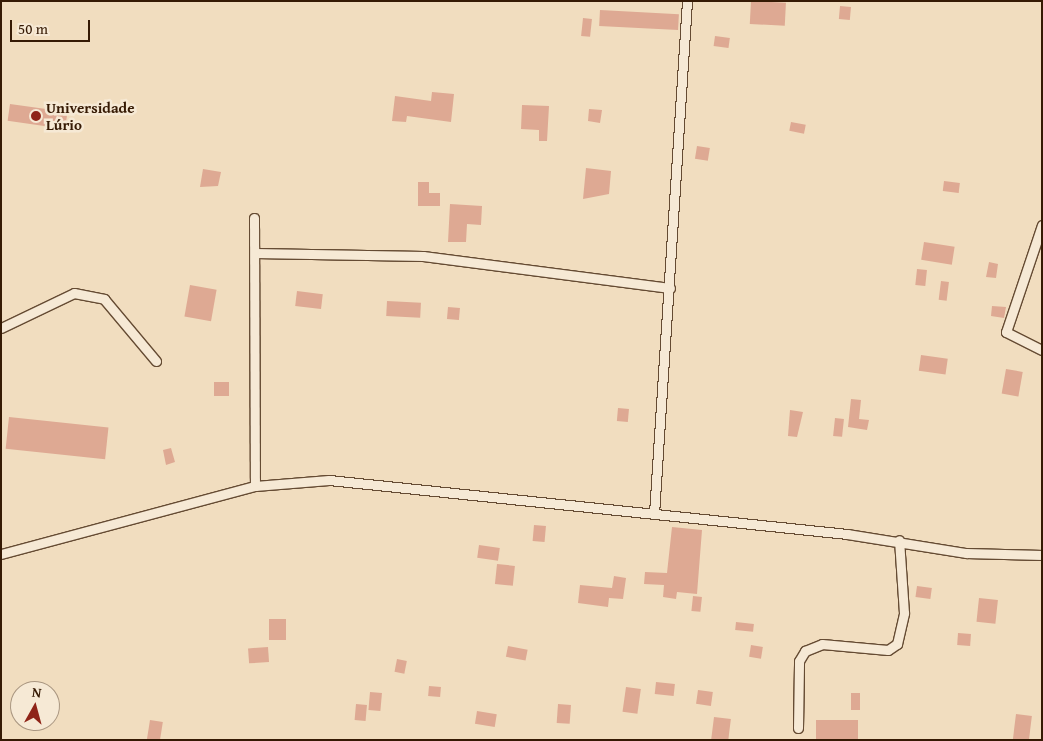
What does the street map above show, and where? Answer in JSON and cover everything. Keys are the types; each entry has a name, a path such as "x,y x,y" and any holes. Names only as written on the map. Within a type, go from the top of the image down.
{"street":[{"path":"654,514 687,1"},
{"path":"254,218 255,486"},
{"path":"1042,225 1006,332 1042,350"},
{"path":"255,252 423,256 670,288"},
{"path":"1,328 74,293 104,299 156,361"},
{"path":"1,554 255,486 329,480 899,540 966,553 1042,555"},
{"path":"798,728 799,662 805,651 822,644 888,650 897,644 904,613 899,540"}],"building":[{"path":"751,1 786,3 785,26 750,24"},
{"path":"840,6 851,7 850,20 839,19"},
{"path":"600,10 679,14 678,30 599,26"},
{"path":"583,18 592,19 590,37 581,36"},
{"path":"715,36 730,38 728,48 714,46"},
{"path":"432,92 454,94 451,122 407,116 406,122 392,121 395,96 431,101"},
{"name":"Universidade Lúrio","path":"10,104 67,112 65,129 8,121"},
{"path":"522,105 549,106 547,141 539,141 539,130 521,129"},
{"path":"589,109 602,110 600,123 588,121"},
{"path":"791,122 806,125 804,134 789,131"},
{"path":"697,146 710,148 708,161 695,159"},
{"path":"586,168 611,171 609,194 583,199"},
{"path":"203,169 221,172 218,186 200,187"},
{"path":"944,181 960,183 959,193 943,191"},
{"path":"418,182 429,182 429,193 440,193 440,206 418,206"},
{"path":"450,204 482,206 481,225 467,224 466,242 448,242"},
{"path":"924,242 955,247 952,265 921,260"},
{"path":"989,262 998,264 996,278 986,277"},
{"path":"917,269 927,270 925,286 915,285"},
{"path":"941,281 949,282 947,301 939,300"},
{"path":"190,285 217,290 211,321 184,317"},
{"path":"297,291 323,294 321,309 295,306"},
{"path":"387,301 421,303 420,318 386,316"},
{"path":"992,306 1006,307 1004,318 991,316"},
{"path":"448,307 460,308 459,320 447,319"},
{"path":"921,355 948,359 946,375 919,371"},
{"path":"1006,369 1023,372 1018,397 1002,394"},
{"path":"214,382 229,382 229,396 214,396"},
{"path":"851,399 861,400 859,419 869,420 867,430 848,427"},
{"path":"618,408 629,409 628,422 617,421"},
{"path":"790,410 803,412 797,437 788,436"},
{"path":"9,417 108,427 105,459 6,449"},
{"path":"835,418 844,419 842,437 833,436"},
{"path":"171,448 175,462 166,465 163,450"},
{"path":"534,525 546,526 545,542 533,541"},
{"path":"672,527 702,530 697,594 677,592 676,599 663,597 664,585 644,584 645,572 667,573"},
{"path":"479,545 500,548 498,561 477,558"},
{"path":"497,564 515,566 513,586 495,584"},
{"path":"614,576 626,578 623,599 609,598 608,607 578,603 580,585 612,588"},
{"path":"917,586 932,588 930,599 915,597"},
{"path":"693,596 702,597 700,612 691,611"},
{"path":"979,598 998,600 995,624 976,622"},
{"path":"269,619 286,619 286,640 269,640"},
{"path":"736,622 754,624 753,632 735,630"},
{"path":"958,633 971,634 970,646 957,645"},
{"path":"751,645 763,647 761,659 749,657"},
{"path":"508,646 528,650 526,661 506,657"},
{"path":"268,647 269,662 249,663 248,648"},
{"path":"397,659 407,661 404,674 395,672"},
{"path":"656,682 675,684 674,696 655,694"},
{"path":"429,686 441,687 440,697 428,696"},
{"path":"626,687 641,689 637,714 623,712"},
{"path":"698,690 713,692 711,706 696,704"},
{"path":"370,692 382,693 380,711 368,710"},
{"path":"851,693 860,693 860,710 851,710"},
{"path":"356,704 367,705 366,721 355,720"},
{"path":"558,704 571,705 570,724 557,723"},
{"path":"477,711 497,714 495,727 475,724"},
{"path":"1016,714 1032,716 1029,740 1013,740"},
{"path":"714,717 731,719 728,740 711,740"},
{"path":"150,720 163,722 160,740 147,740"},
{"path":"816,720 858,720 858,740 816,740"}],"place":[{"name":"Universidade Lúrio","path":"36,116"}]}
